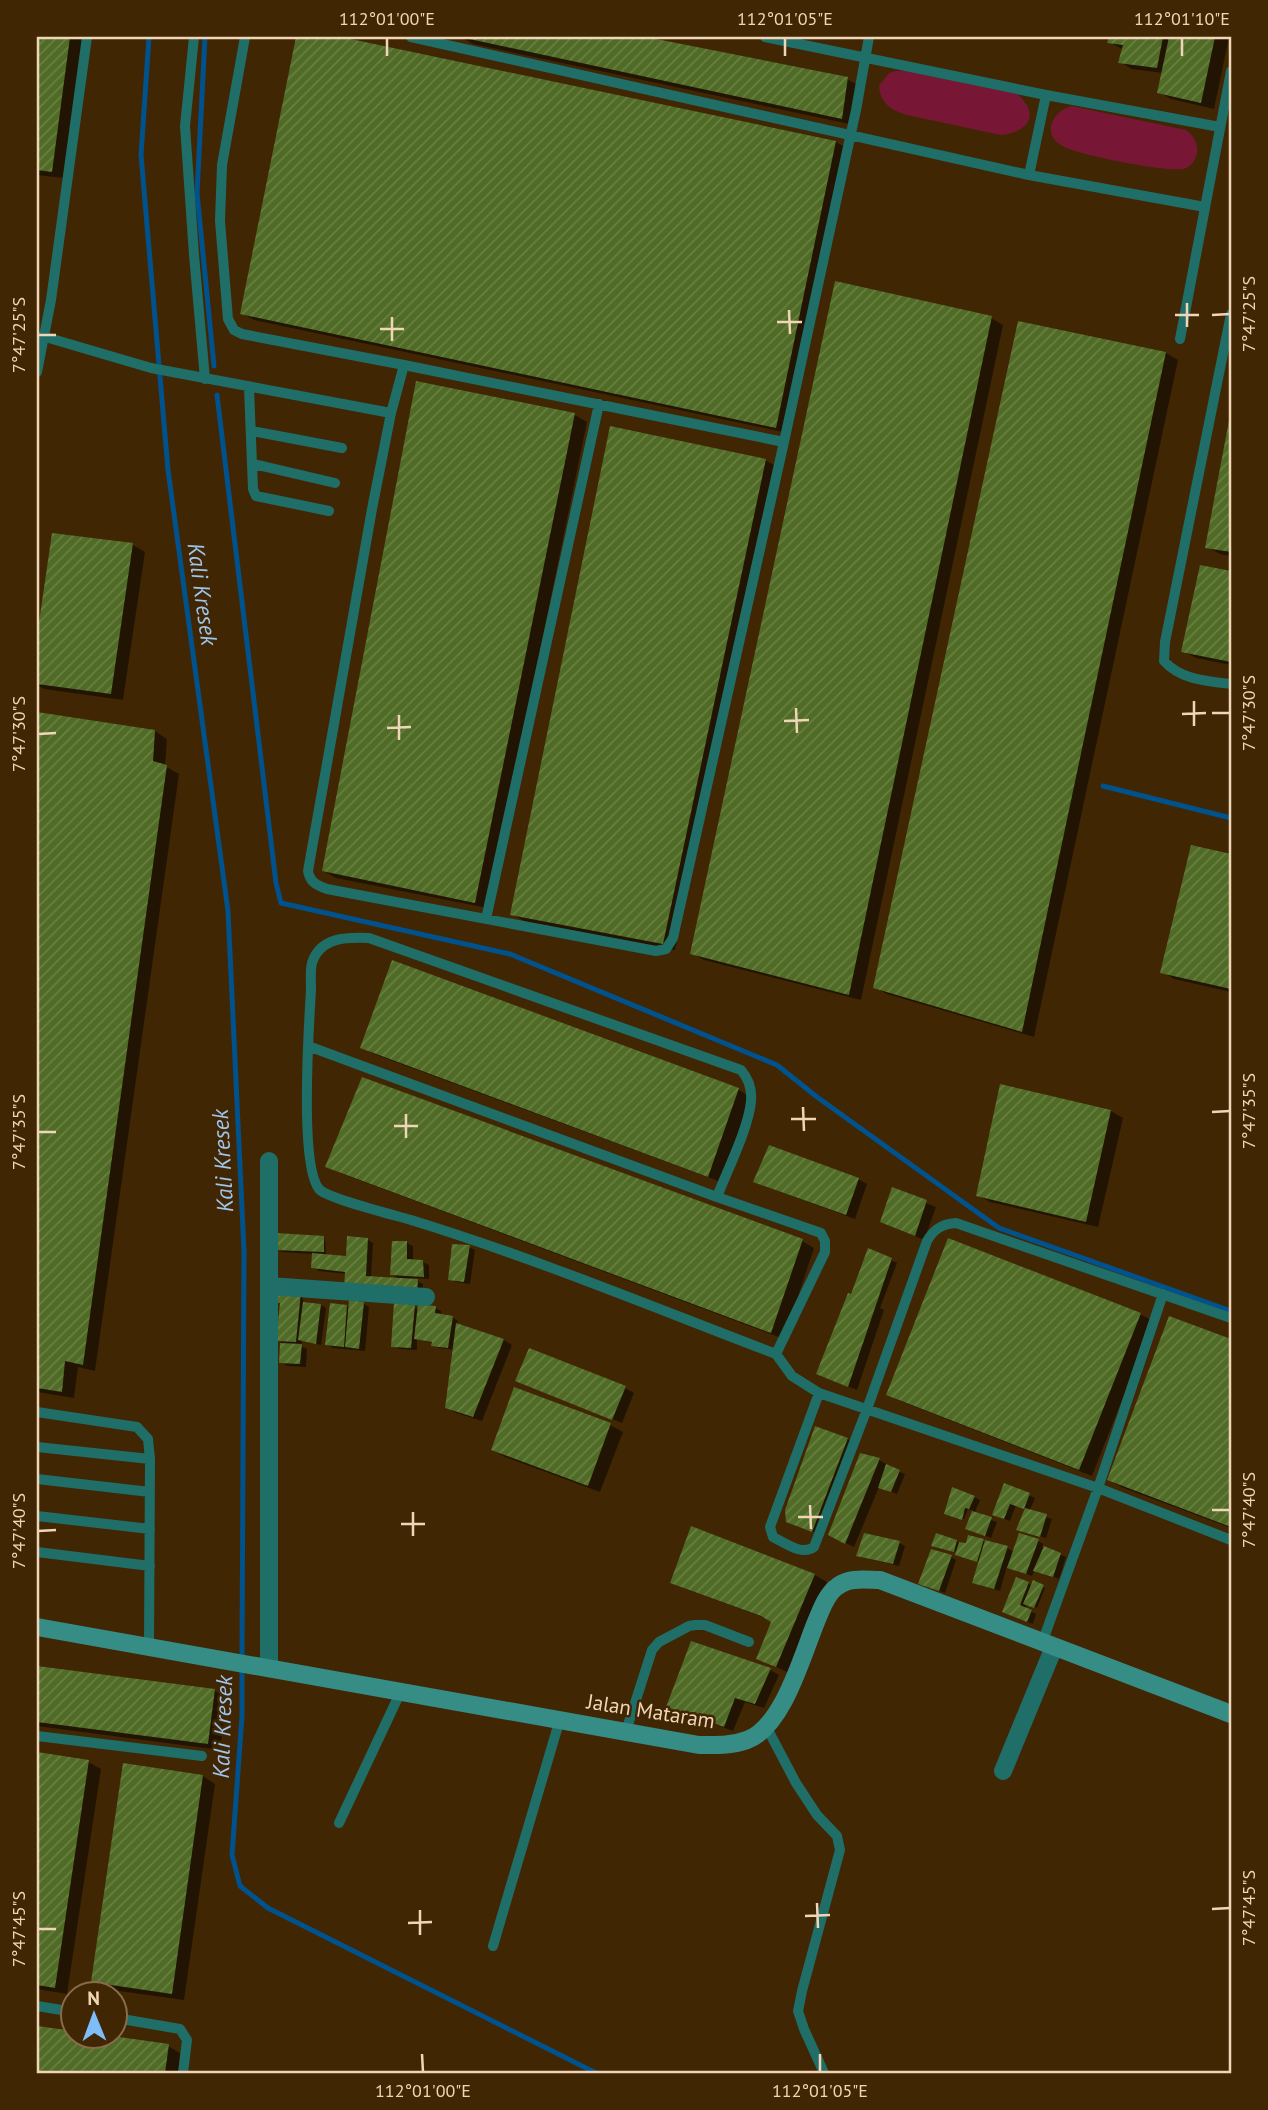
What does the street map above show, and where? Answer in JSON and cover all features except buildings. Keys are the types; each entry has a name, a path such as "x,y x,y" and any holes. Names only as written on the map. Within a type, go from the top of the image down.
{"main road":[{"path":"767,1728 782,1706 825,1602 837,1586 856,1579 880,1580 1231,1714"},
{"name":"Jalan Mataram","path":"37,1627 699,1745 723,1745 748,1740 767,1728"}],"street":[{"path":"266,1667 269,1161"},
{"path":"269,1286 426,1297"},
{"path":"1003,1770 1048,1645"}],"lane":[{"path":"37,372 51,300 87,37"},
{"path":"194,37 185,126 205,379"},
{"path":"245,37 222,165 220,221 228,319 234,330 242,334 784,442"},
{"path":"411,37 1029,175 1205,207"},
{"path":"765,37 1046,95 1220,127"},
{"path":"404,365 391,413 369,522 308,871 312,882 327,889 656,951 666,949 676,925 784,442 856,110 869,37"},
{"path":"1180,339 1231,71"},
{"path":"1029,175 1046,95"},
{"path":"1231,314 1165,642 1164,661 1172,671 1192,678 1231,684"},
{"path":"42,336 151,368 391,413"},
{"path":"249,387 253,489 256,496 329,511"},
{"path":"486,919 599,404"},
{"path":"252,431 342,448"},
{"path":"254,464 335,483"},
{"path":"717,1197 747,1119 751,1100 747,1077 741,1070 369,938 349,937 331,941 319,949 312,964 307,1046 308,1144 315,1181 320,1190 349,1202 470,1238 776,1354 792,1376 819,1393 1098,1488 1231,1540"},
{"path":"307,1046 821,1233 825,1241 825,1252 776,1354"},
{"path":"819,1393 770,1527 772,1537 803,1551 814,1547 927,1241 938,1227 956,1223 1231,1318"},
{"path":"1048,1645 1163,1294"},
{"path":"37,1412 137,1427 148,1439 149,1647"},
{"path":"37,1447 150,1459"},
{"path":"37,1479 150,1492"},
{"path":"37,1516 150,1530"},
{"path":"37,1552 150,1566"},
{"path":"626,1731 652,1650 659,1642 689,1626 705,1625 749,1642"},
{"path":"338,1823 401,1691"},
{"path":"493,1946 560,1720"},
{"path":"767,1728 796,1783 817,1815 837,1836 840,1850 798,2011 824,2073"},
{"path":"37,1736 202,1756"},
{"path":"37,2006 60,2010"},
{"path":"130,2020 180,2029 187,2040 183,2073"}],"shaded area":[{"path":"896,71 1017,94 1028,109 1028,121 1018,130 1001,135 901,113 885,102 879,86 889,73"},
{"path":"1071,106 1186,130 1196,143 1195,159 1183,169 1159,168 1070,149 1055,140 1051,129 1054,118"}],"waterway":[{"name":"Kali Kresek","path":"149,37 141,155 168,470 228,911 244,1251 242,1659"},
{"path":"205,37 197,193 214,366"},
{"path":"217,395 276,883 281,903 510,954 777,1065 817,1097 999,1228 1231,1311"},
{"path":"1103,786 1231,818"},
{"name":"Kali Kresek","path":"242,1668 242,1716 232,1855 240,1886 268,1908 596,2073"}]}
